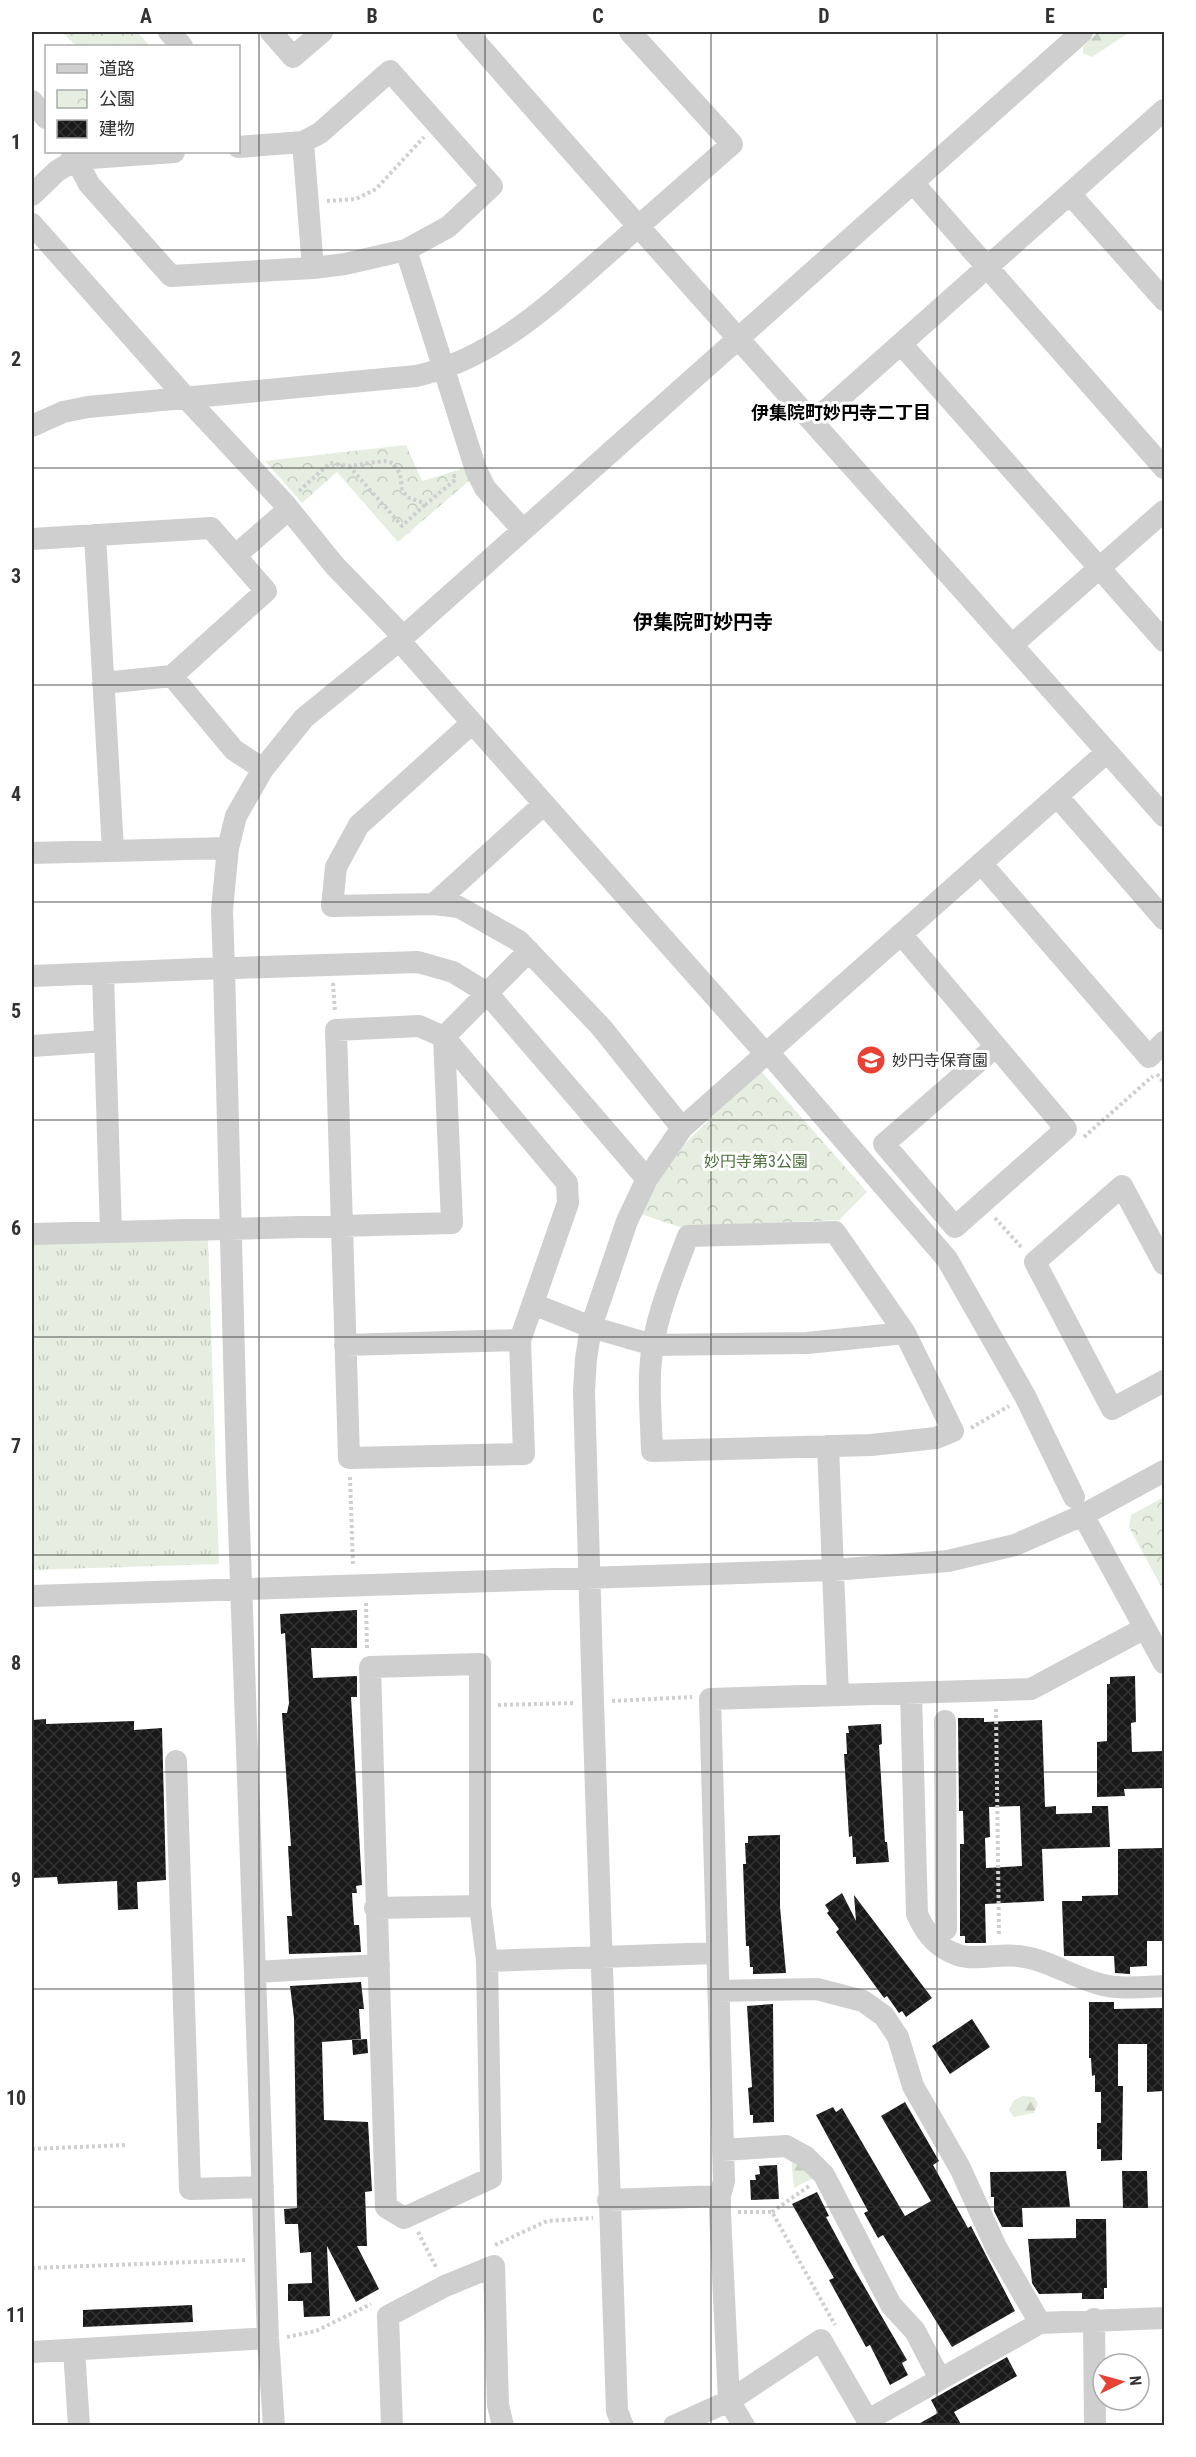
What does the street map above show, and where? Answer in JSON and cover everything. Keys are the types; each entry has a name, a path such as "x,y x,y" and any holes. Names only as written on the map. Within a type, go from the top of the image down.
{"street":[{"path":"169,32 181,45"},
{"path":"271,32 293,57 322,32"},
{"path":"467,32 1164,816"},
{"path":"32,426 63,412 88,406 394,380 443,370 472,358 534,318 732,144 630,32"},
{"path":"274,2426 268,2338 232,1230 230,968 222,910 228,848 236,816 263,769 304,718 401,639 1083,32"},
{"path":"74,155 89,184 171,276 313,268 345,264 406,250 448,227 492,186 390,71 320,133 303,142 240,147"},
{"path":"32,101 45,117"},
{"path":"813,421 902,345 1070,194 1160,122"},
{"path":"303,142 313,268"},
{"path":"32,195 74,155 141,153"},
{"path":"914,184 1164,468"},
{"path":"1070,194 1164,300"},
{"path":"32,224 187,399 287,506 329,559 355,584 472,723 936,1243 974,1304 1025,1396 1079,1506 1164,1663"},
{"path":"406,250 476,470 485,488 523,530"},
{"path":"902,345 1164,641"},
{"path":"236,555 287,506"},
{"path":"1012,645 1164,511"},
{"path":"32,539 212,528 266,591 172,676 103,683"},
{"path":"95,535 113,850"},
{"path":"172,676 234,750 263,769"},
{"path":"472,723 359,825 336,867 332,906 434,904 459,907 519,941 601,1027 682,1128"},
{"path":"623,2426 617,2411 608,2208 593,1702 584,1391 591,1327 627,1221 647,1179 682,1128 1107,752"},
{"path":"1058,796 1164,919"},
{"path":"434,904 544,804"},
{"path":"32,853 228,848"},
{"path":"981,863 1149,1057 1164,1042"},
{"path":"901,934 994,1047 1066,1129 955,1227 884,1144 994,1047"},
{"path":"32,1234 452,1223 444,1037 529,951"},
{"path":"32,976 418,962 453,972 487,993 647,1179"},
{"path":"103,974 111,1232"},
{"path":"419,1026 444,1037 567,1183 568,1203 520,1340 524,1454 349,1458 336,1030 419,1026"},
{"path":"32,1046 105,1041"},
{"path":"1164,1263 1122,1186 1035,1262 1112,1409 1164,1381"},
{"path":"835,1232 905,1333 953,1431 936,1438 828,1446 652,1450 650,1372 653,1345 660,1315 688,1236 835,1232"},
{"path":"533,1304 591,1327 653,1345 807,1343 905,1333"},
{"path":"345,1345 520,1340"},
{"path":"828,1446 838,1695"},
{"path":"32,1596 833,1570 948,1561 1015,1545 1079,1506 1164,1471"},
{"path":"744,2426 729,2401 720,2204 724,2181 710,1699 1030,1689 1146,1628"},
{"path":"480,1664 480,1906 487,1961 491,2178 404,2218 386,2207 380,1965 375,1908 370,1667 480,1664"},
{"path":"911,1693 917,1914 924,1930 940,1946 960,1956 1000,1955 1038,1960 1097,1984 1118,1987 1164,1986"},
{"path":"917,1914 946,1921 945,1721"},
{"path":"176,1761 190,2189 263,2187"},
{"path":"913,1778 945,1778"},
{"path":"375,1908 480,1906"},
{"path":"487,1961 601,1959 717,1953"},
{"path":"256,1972 380,1965"},
{"path":"719,1991 818,1989 863,2001 884,2016 898,2037 913,2086 960,2168 996,2247 1040,2323"},
{"path":"723,2150 786,2146 806,2157 824,2175 891,2305 915,2331 940,2379"},
{"path":"608,2208 720,2204"},
{"path":"392,2426 388,2316 440,2275 494,2266 498,2405 503,2426"},
{"path":"674,2426 729,2401 821,2340 870,2423 940,2379 1040,2323 1094,2319 1164,2318"},
{"path":"1089,2422 1094,2319"},
{"path":"32,2352 268,2338"},
{"path":"74,2350 80,2426"}],"path":[{"path":"307,202 356,199 376,189 424,138 439,126"},
{"path":"287,506 330,463 349,466 384,461 393,463 400,474 407,497 426,504"},
{"path":"349,466 402,526 455,480 454,476 476,470"},
{"path":"331,964 336,1030"},
{"path":"1156,1073 1164,1083"},
{"path":"994,1217 1035,1262"},
{"path":"953,1431 967,1430 1025,1396"},
{"path":"349,1458 353,1567"},
{"path":"366,1602 367,1655 370,1667"},
{"path":"996,1690 1000,1955"},
{"path":"480,1706 697,1697 710,1699"},
{"path":"32,2149 127,2145"},
{"path":"720,2204 772,2212 824,2175"},
{"path":"492,2246 547,2221 608,2208"},
{"path":"772,2212 839,2331"},
{"path":"410,2216 440,2275"},
{"path":"32,2268 252,2259"},
{"path":"268,2338 316,2331 377,2301"}],"green space":[{"path":"62,32 137,32 149,45 75,45"},
{"path":"1098,32 1130,32 1092,57 1083,53 1083,47"},
{"path":"406,445 422,481 465,468 471,479 398,542 337,472 302,503 265,461"},
{"name":"妙円寺第3公園","path":"760,1070 867,1192 839,1220 679,1227 641,1214 672,1156"},
{"path":"208,1240 219,1564 32,1570 32,1243"},
{"path":"1164,1497 1164,1592 1129,1527 1131,1515"},
{"path":"1023,2096 1034,2097 1038,2103 1034,2113 1014,2117 1009,2110 1014,2100"},
{"path":"791,2156 815,2177 794,2188"}],"building":[{"path":"357,1610 357,1648 311,1648 313,1678 357,1676 357,1697 351,1697 362,1885 356,1886 357,1893 352,1893 354,1925 359,1925 361,1952 289,1954 287,1916 292,1916 288,1846 291,1846 282,1713 287,1713 289,1703 285,1633 281,1634 280,1614"},
{"path":"1135,1676 1136,1722 1131,1723 1132,1752 1164,1751 1164,1788 1124,1789 1125,1796 1097,1797 1097,1742 1107,1741 1107,1684 1110,1684 1110,1677"},
{"path":"958,1718 984,1718 984,1722 1042,1720 1045,1807 1056,1806 1056,1814 1092,1813 1092,1806 1108,1806 1110,1847 1042,1849 1044,1901 985,1904 986,1943 965,1943 965,1936 960,1936 960,1844 964,1844 963,1811 959,1811","holes":["1020,1806 1022,1866 986,1868 985,1838 990,1837 989,1807"]},
{"path":"46,1719 46,1724 134,1721 134,1730 162,1728 166,1880 137,1882 138,1909 118,1910 117,1881 58,1884 57,1877 32,1878 32,1720"},
{"path":"881,1724 882,1744 879,1745 885,1842 887,1842 889,1862 856,1864 856,1857 853,1857 852,1836 849,1837 844,1754 847,1754 846,1733 849,1733 848,1726"},
{"path":"780,1835 780,1907 786,1973 753,1974 753,1967 750,1967 749,1946 746,1946 743,1864 746,1864 745,1843 748,1843 748,1836"},
{"path":"1164,1848 1164,1941 1147,1941 1147,1966 1130,1967 1130,1974 1115,1973 1114,1956 1064,1956 1062,1901 1082,1901 1082,1896 1118,1895 1118,1849"},
{"path":"842,1893 856,1921 854,1895 932,1998 906,2017 902,2011 899,2013 887,1996 884,1998 836,1932 839,1929 827,1913 829,1911 825,1905"},
{"path":"361,1982 364,2009 359,2009 361,2039 322,2042 324,2120 368,2122 372,2191 365,2192 367,2246 357,2246 379,2289 356,2302 327,2246 330,2316 304,2317 303,2301 288,2301 288,2284 312,2283 311,2252 300,2253 298,2224 285,2224 284,2209 297,2208 294,2018 290,1986"},
{"path":"1089,2002 1114,2002 1114,2009 1164,2008 1164,2091 1147,2092 1147,2044 1118,2044 1118,2086 1123,2086 1122,2160 1101,2161 1101,2149 1097,2149 1097,2123 1101,2123 1101,2092 1095,2092 1095,2075 1092,2076 1091,2058 1089,2058"},
{"path":"773,2004 774,2122 753,2123 753,2115 750,2115 748,2088 752,2087 747,2006"},
{"path":"972,2019 990,2047 950,2074 932,2046"},
{"path":"367,2039 368,2053 353,2055 352,2040"},
{"path":"905,2102 939,2161 933,2165 968,2228 971,2226 1015,2311 952,2347 883,2235 878,2238 864,2213 868,2211 816,2115 833,2107 836,2112 842,2108 905,2216 931,2201 881,2116"},
{"path":"777,2165 779,2199 751,2200 750,2180 756,2180 755,2175 760,2174 759,2166"},
{"path":"1066,2171 1070,2207 1022,2208 1023,2227 1002,2227 994,2211 990,2172"},
{"path":"1122,2171 1147,2171 1148,2208 1123,2208"},
{"path":"817,2192 829,2216 826,2217 907,2360 902,2363 908,2375 890,2385 870,2345 866,2347 829,2280 834,2278 792,2204"},
{"path":"1076,2219 1106,2219 1107,2288 1104,2288 1104,2299 1082,2299 1082,2293 1039,2294 1032,2283 1028,2239 1076,2238"},
{"path":"192,2305 193,2322 83,2327 83,2310"},
{"path":"1007,2357 1017,2376 954,2412 962,2426 915,2426 938,2413 931,2400"}],"place":[{"name":"妙円寺保育園","path":"871,1060"}],"district":[{"name":"伊集院町妙円寺二丁目","path":"841,412"},
{"name":"伊集院町妙円寺","path":"703,622"}]}
